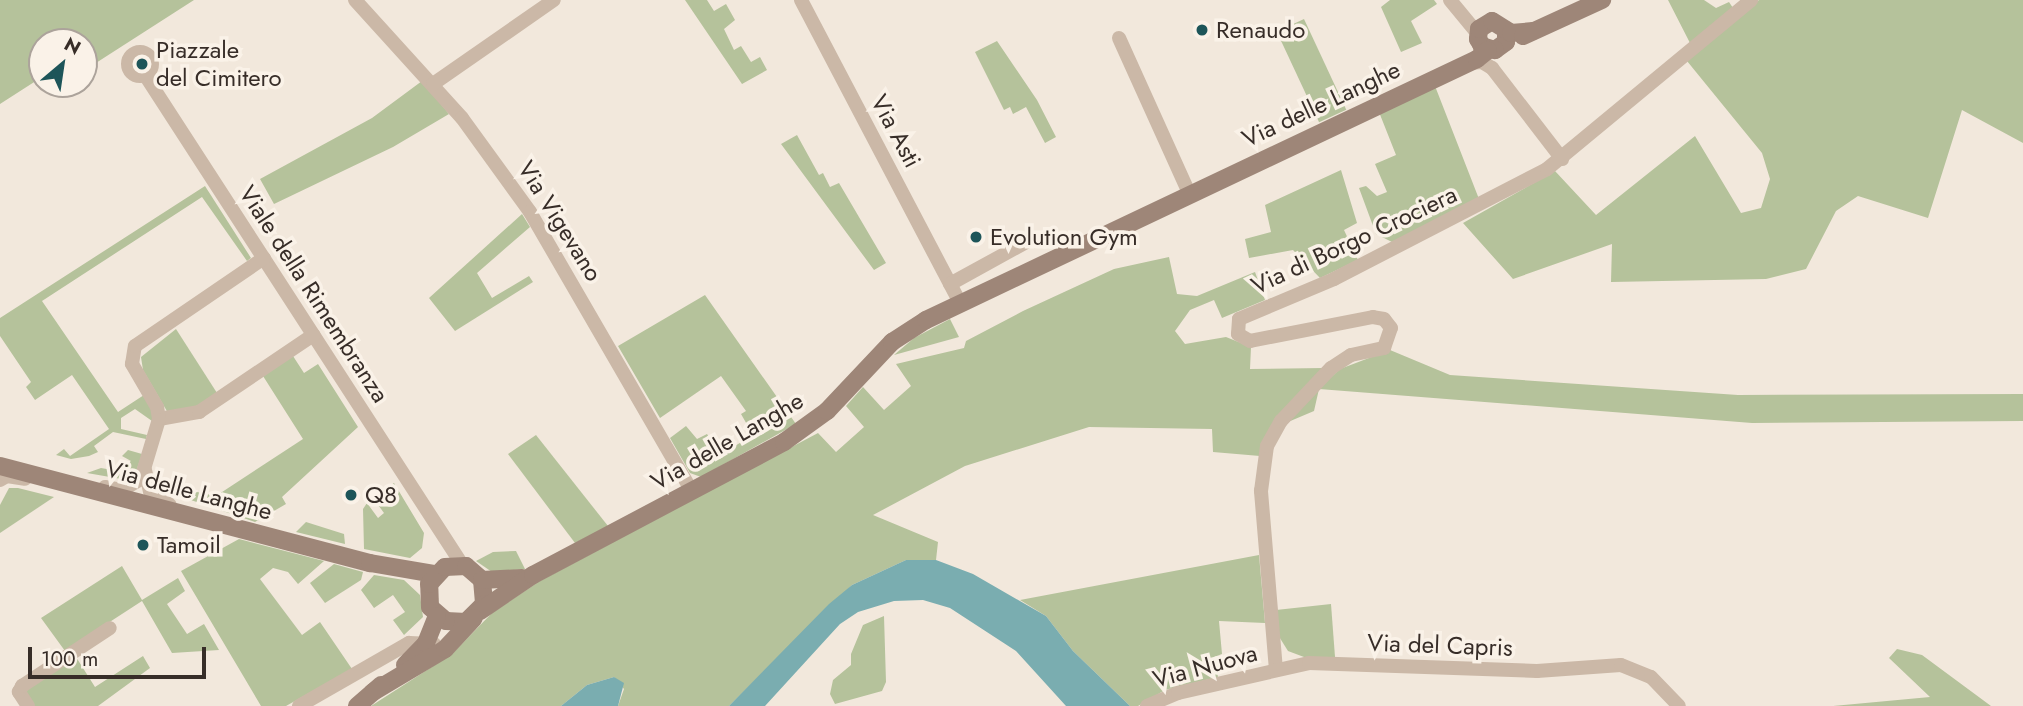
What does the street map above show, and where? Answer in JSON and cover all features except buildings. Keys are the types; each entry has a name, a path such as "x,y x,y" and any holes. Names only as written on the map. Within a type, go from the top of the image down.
{"main road":[{"name":"Via delle Langhe","path":"373,692 450,645 477,614 533,575 692,491 814,422 892,342 960,303 1189,193 1479,45 1506,36 1532,32 1602,0"},
{"path":"1479,45 1498,22 1506,36"},
{"name":"Via delle Langhe","path":"0,466 395,569 436,577 463,566"},
{"path":"436,577 430,607 437,616 456,624 477,614 486,596 482,580 463,566"},
{"name":"Via delle Langhe","path":"482,580 533,575"},
{"path":"357,706 426,643 437,616"}],"street":[{"name":"Via Vigevano","path":"355,0 433,84 544,233 692,491"},
{"path":"433,84 554,0"},
{"name":"Via Asti","path":"801,0 960,303"},
{"path":"1450,0 1466,15 1479,45 1482,62 1492,68 1562,159"},
{"name":"Via di Borgo Crociera","path":"1276,670 1261,491 1267,446 1281,421 1331,368 1351,355 1384,348 1391,328 1384,319 1373,317 1250,341 1238,334 1239,319 1358,267 1562,159 1751,0"},
{"path":"1119,38 1189,193"},
{"name":"Viale della Rimembranza","path":"145,75 442,539 463,566"},
{"path":"950,284 1030,240"},
{"path":"90,490 127,488 145,470 159,419 157,407 132,364 135,346 264,258"},
{"path":"159,419 199,412 313,335"},
{"path":"145,470 154,496 189,515"},
{"name":"Via delle Langhe","path":"0,480 13,476 52,480"},
{"path":"436,577 442,539"},
{"path":"27,706 19,692 22,686 110,628"},
{"path":"299,706 403,645 450,645"},
{"name":"Via del Capris","path":"1276,670 1309,663 1537,671 1626,666 1647,674 1667,689 1679,706"},
{"name":"Via Nuova","path":"1147,706 1178,692 1276,670"}],"green space":[{"path":"0,0 194,0 98,62 98,28 28,28 28,86 0,104"},
{"path":"685,0 707,0 714,11 726,4 735,20 724,29 734,50 741,46 751,62 760,57 767,70 742,84"},
{"path":"1390,0 1434,0 1437,4 1411,21 1422,43 1401,52 1381,7"},
{"path":"1668,0 1704,0 1716,8 1729,2 1733,8 1690,43"},
{"path":"1759,0 2023,0 2023,143 1962,110 1928,218 1858,196 1836,211 1806,269 1766,279 1611,282 1612,244 1513,279 1463,223 1555,171 1596,215 1695,136 1741,213 1761,208 1770,179 1762,153 1687,61"},
{"path":"1304,19 1346,110 1319,122 1277,32"},
{"path":"997,41 1037,100 1056,137 1045,143 1026,107 1013,114 1010,107 1004,110 975,52"},
{"path":"422,81 449,114 393,147 274,204 260,179 372,118"},
{"path":"1435,86 1479,199 1392,242 1376,234 1359,188 1366,186 1377,196 1387,192 1375,164 1396,155 1379,112"},
{"path":"797,135 819,175 823,173 830,187 839,183 886,263 874,270 781,144"},
{"path":"1341,170 1357,223 1344,230 1358,260 1320,278 1293,250 1249,258 1245,239 1271,232 1265,205"},
{"path":"205,186 251,258 247,261 202,197 42,301 118,412 144,395 154,411 152,421 135,409 121,418 121,429 147,435 146,439 113,432 94,446 98,452 89,456 71,459 56,455 64,449 70,456 109,429 72,375 35,400 26,387 31,382 0,336 0,318"},
{"path":"522,214 530,227 477,273 492,298 529,276 533,282 455,331 429,298"},
{"path":"1169,257 1177,294 1197,296 1255,272 1265,300 1222,318 1214,300 1190,310 1175,331 1185,344 1226,337 1251,347 1250,369 1324,368 1260,456 1213,452 1212,429 1089,427 965,466 873,515 938,542 936,560 906,560 852,585 729,706 618,706 624,689 614,677 587,685 561,706 371,706 452,654 492,613 540,581 818,433 836,452 864,427 846,406 863,387 884,410 911,386 896,364 964,348 966,341 1114,269"},
{"path":"705,295 796,424 701,477 690,473 670,438 686,426 697,439 707,434 720,455 753,435 741,414 746,411 721,376 660,418 618,346"},
{"path":"950,319 959,337 894,355 914,338"},
{"path":"176,329 217,393 192,409 168,413 143,370 141,357"},
{"path":"1390,350 1450,375 1738,395 2023,394 2023,421 1752,423 1319,389 1314,411 1288,422 1318,389 1340,369"},
{"path":"293,356 304,373 318,364 358,427 282,497 286,504 255,522 185,498 197,492 216,496 303,439 263,376"},
{"path":"536,435 608,526 575,543 508,454"},
{"path":"128,450 142,454 135,475 127,480 87,473 101,468 118,471 131,461 122,456"},
{"path":"394,483 424,533 422,548 410,558 364,549 363,509 367,503 378,518 384,513 373,498"},
{"path":"9,488 54,497 0,533 0,505"},
{"path":"306,522 344,534 345,544 296,532"},
{"path":"239,539 324,561 298,584 288,572 273,568 260,579 302,635 320,622 352,669 286,706 261,706 181,571"},
{"path":"516,551 525,569 492,572 476,561 493,552"},
{"path":"1259,555 1265,623 1219,621 1222,654 1214,657 1218,677 1165,690 1138,706 1130,706 1073,651 1046,616 1020,600"},
{"path":"334,564 363,572 361,580 325,603 310,583"},
{"path":"122,566 142,600 178,578 185,591 167,604 187,634 204,624 219,650 172,653 142,601 65,651 41,618"},
{"path":"374,575 404,580 420,595 423,617 404,635 393,620 405,612 393,595 374,608 361,590"},
{"path":"1331,604 1335,657 1304,657 1288,651 1278,635 1276,610"},
{"path":"884,616 886,682 882,691 835,704 830,694 833,680 851,665 851,654 863,625"},
{"path":"1897,649 1922,655 1991,706 1833,706 1930,697 1889,658"},
{"path":"143,656 150,668 98,706 32,706 23,692 76,657 95,687"}],"water":[{"path":"906,560 936,560 973,574 1046,616 1073,651 1130,706 1066,706 1016,651 950,608 923,600 894,601 858,612 840,624 765,706 729,706 829,604 852,585"},
{"path":"614,677 624,683 618,706 561,706 587,685"}],"place":[{"name":"Renaudo","path":"1202,30"},
{"name":"Piazzale del Cimitero","path":"142,64"},
{"name":"Evolution Gym","path":"976,237"},
{"name":"Q8","path":"351,495"},
{"name":"Tamoil","path":"143,545"}]}
